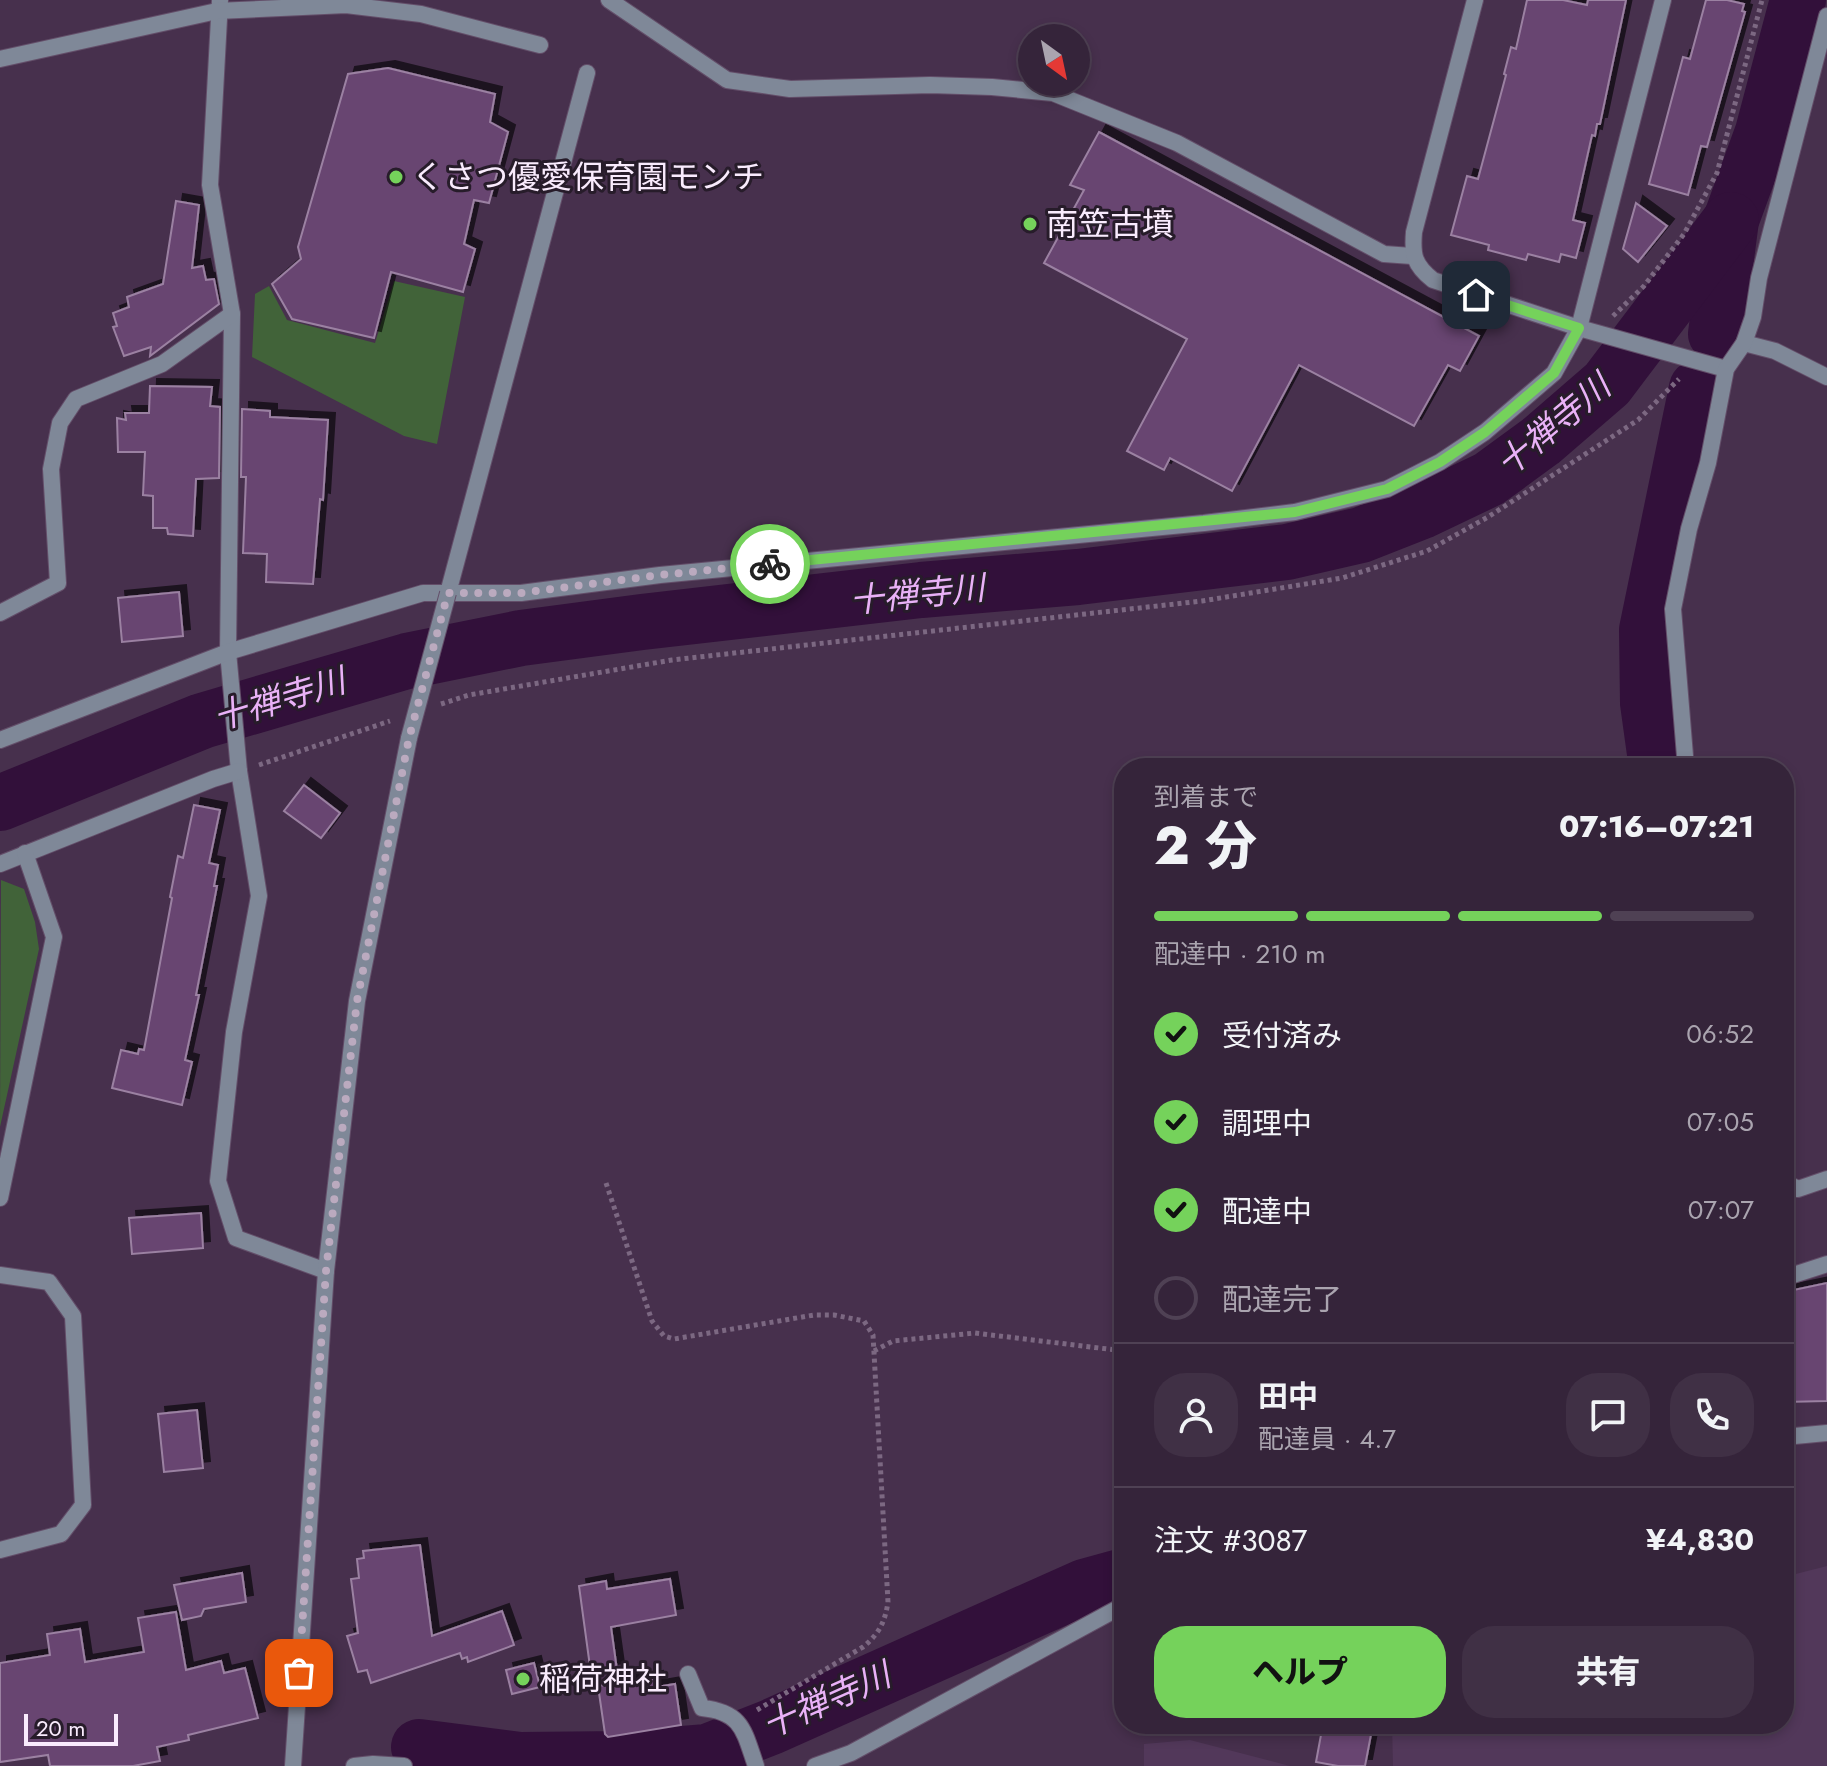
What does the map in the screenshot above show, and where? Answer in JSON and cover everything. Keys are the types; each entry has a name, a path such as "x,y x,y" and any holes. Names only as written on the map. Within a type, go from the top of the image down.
{"street":[{"path":"609,0 727,80 790,89 930,85 1053,93 1177,143 1384,254 1412,256"},
{"path":"1475,0 1414,232 1412,256 1420,269 1433,280 1587,331 1726,369"},
{"path":"0,740 228,652 423,593 521,593 660,575 1295,512 1387,489 1440,462 1485,432 1554,373 1587,331 1663,0"},
{"path":"218,6 210,185 232,314 228,652 239,771 259,896 234,1032 218,1181 236,1238 326,1271"},
{"path":"0,59 218,6 422,7 540,45"},
{"path":"1685,758 1673,609 1689,529 1708,463 1726,369 1744,343 1827,16"},
{"path":"293,1766 326,1271 357,1001 409,738 587,73"},
{"path":"0,613 58,583 51,469 60,423 76,399 162,364 232,314"},
{"path":"1744,343 1775,351 1827,377"},
{"path":"0,864 239,771"},
{"path":"0,1198 54,937 25,853"},
{"path":"1794,1187 1798,1189 1827,1179"},
{"path":"1794,1275 1827,1264"},
{"path":"0,1275 49,1282 73,1316 83,1505 61,1534 0,1550"},
{"path":"1794,1436 1827,1433"},
{"path":"815,1766 851,1753 1114,1610"},
{"path":"688,1674 702,1708 721,1710 742,1726 756,1766"},
{"path":"354,1766 404,1766"}],"path":[{"path":"1587,331 1644,286 1684,234 1717,173 1762,0"},
{"path":"440,704 469,695 672,660 1202,601 1342,578 1427,551 1488,517 1638,420 1688,359"},
{"path":"239,771 397,719"},
{"path":"606,1183 652,1321 664,1336 674,1339 814,1315 864,1321 873,1335 888,1602 886,1618 877,1635 863,1647 772,1700 742,1726"},
{"path":"874,1351 893,1341 975,1333 1114,1350"}],"shaded area":[{"path":"1827,1566 1827,1766 1393,1766 1392,1734 1794,1734 1794,1574"},
{"path":"1190,1740 1290,1766 1144,1766 1144,1744"}],"green space":[{"path":"394,281 465,297 437,444 404,436 252,357 255,294 269,286 287,320 375,343"},
{"path":"1,880 24,889 35,922 39,949 0,1127"}],"building":[{"path":"1527,0 1563,0 1587,5 1588,0 1626,0 1600,124 1597,124 1595,136 1592,135 1573,220 1585,223 1576,258 1561,254 1559,262 1528,254 1526,260 1488,250 1489,245 1451,235 1467,176 1478,179 1511,47 1516,49"},
{"path":"1706,0 1744,4 1742,11 1745,12 1707,147 1701,146 1688,195 1649,184 1683,57 1690,59"},
{"path":"388,68 495,94 490,122 508,132 489,203 474,200 464,244 475,249 463,292 391,272 374,338 292,319 272,284 301,259 298,247 348,74"},
{"path":"1099,132 1479,336 1460,371 1448,365 1414,426 1299,365 1232,491 1170,458 1164,470 1127,451 1187,339 1044,263 1084,190 1070,185"},
{"path":"176,201 199,205 192,268 203,266 206,280 214,279 219,304 150,356 151,347 124,356 113,327 117,326 113,313 129,307 127,297 163,284"},
{"path":"1636,203 1667,226 1638,262 1623,249"},
{"path":"150,386 212,387 210,406 220,407 219,478 196,479 193,536 168,534 167,528 153,528 153,496 143,495 145,452 118,452 117,418 126,420 125,413 149,413"},
{"path":"242,409 270,411 270,417 328,420 313,584 266,582 267,554 243,553 246,477 241,477"},
{"path":"179,592 183,636 122,642 118,598"},
{"path":"304,785 340,813 321,838 284,811"},
{"path":"194,805 220,810 209,863 218,865 214,886 217,886 196,995 199,995 185,1060 192,1062 182,1105 112,1088 121,1050 138,1054 139,1049 144,1050 178,856 183,858"},
{"path":"201,1213 203,1248 132,1254 129,1218"},
{"path":"1827,1283 1827,1401 1794,1402 1794,1290"},
{"path":"197,1410 203,1468 164,1472 158,1414"},
{"path":"420,1545 432,1636 502,1611 514,1645 468,1662 467,1657 462,1659 460,1653 371,1683 367,1670 358,1672 347,1636 358,1633 351,1579 359,1578 357,1559 364,1558 363,1551"},
{"path":"242,1573 246,1602 204,1609 201,1616 182,1620 174,1585"},
{"path":"670,1579 676,1615 611,1627 617,1670 591,1674 579,1586 606,1581 607,1589"},
{"path":"176,1612 186,1670 221,1661 224,1673 245,1668 258,1718 188,1735 189,1740 157,1747 160,1761 133,1766 50,1766 48,1755 0,1762 0,1663 50,1655 47,1634 80,1629 85,1662 144,1652 138,1618"},
{"name":"稲荷神社","path":"534,1663 540,1687 512,1694 506,1670"},
{"path":"656,1678 657,1687 675,1684 681,1725 608,1737 598,1686"},
{"path":"1321,1734 1371,1734 1365,1766 1316,1762"}],"waterway":[{"name":"十禅寺川","path":"1716,334 1731,220 1763,132 1798,0"},
{"name":"十禅寺川","path":"0,803 202,721 407,661 521,638 921,590 1078,577 1287,552 1361,535 1422,511 1489,479 1541,441 1607,384 1731,220"},
{"name":"十禅寺川","path":"1656,758 1648,703 1647,630 1697,388"},
{"name":"十禅寺川","path":"419,1747 520,1760 625,1759 707,1752 771,1727 1084,1587 1114,1579"}],"way so far":[{"path":"299,1673 326,1271 357,1001 409,738 448,593 521,593 770,564"}],"place":[{"name":"くさつ優愛保育園モンチ","path":"396,177"},
{"name":"南笠古墳","path":"1030,224"},
{"name":"稲荷神社","path":"523,1679"}],"route":[{"path":"770,564 1295,512 1387,489 1440,462 1485,432 1554,373 1579,328 1476,295"}]}
